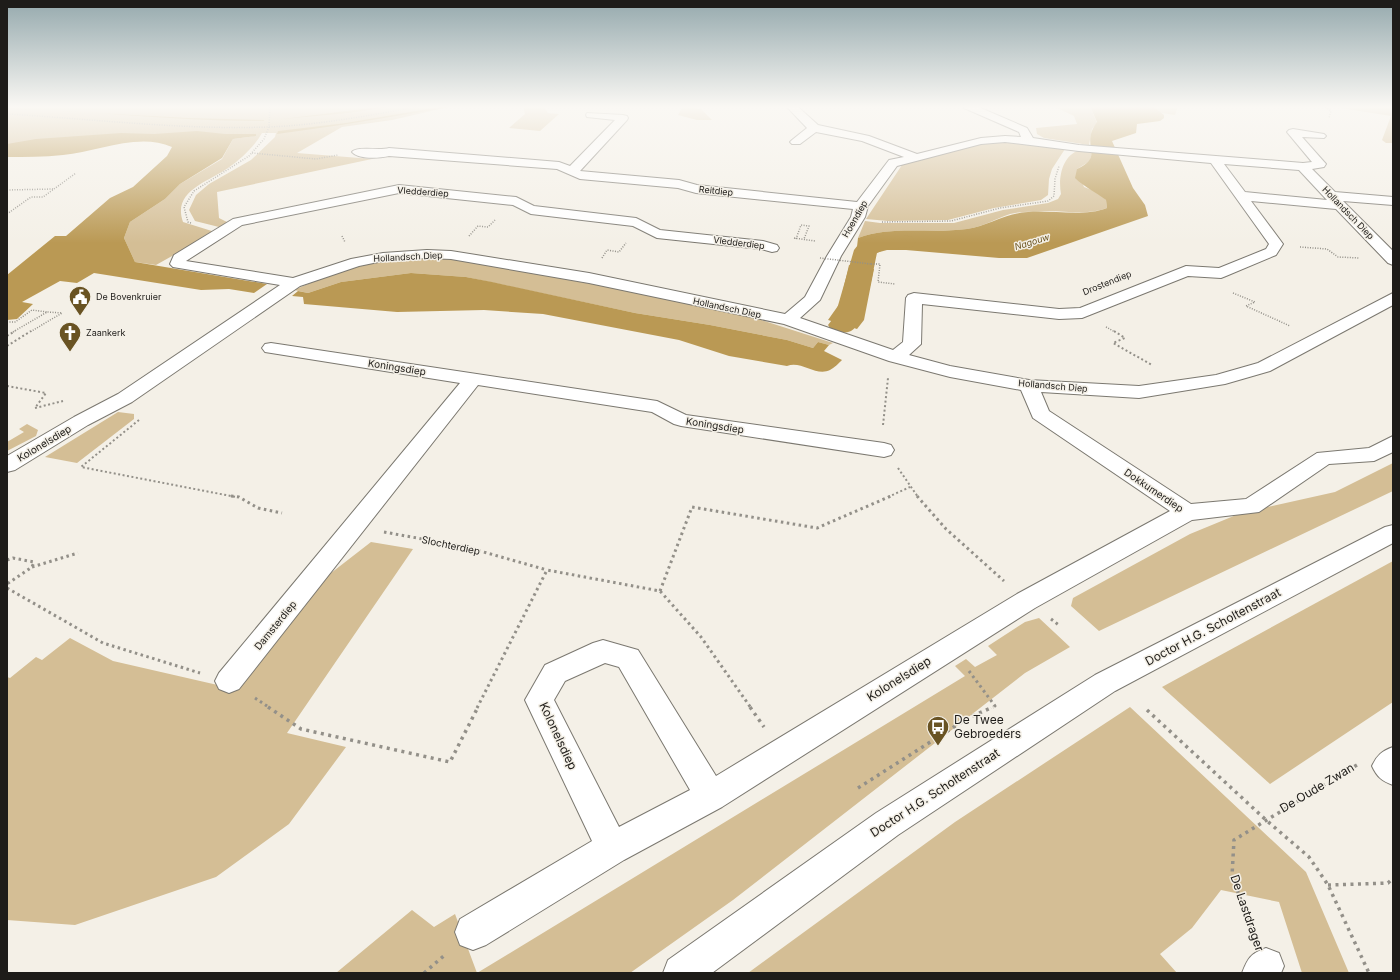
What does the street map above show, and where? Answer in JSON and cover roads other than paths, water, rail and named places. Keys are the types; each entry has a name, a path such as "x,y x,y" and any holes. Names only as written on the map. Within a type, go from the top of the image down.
{"street":[{"name":"Reitdiep","path":"358,152 380,154 389,152 551,165 559,166 580,175 679,184 696,189 861,206"},
{"path":"573,172 592,152"},
{"path":"901,152 915,157"},
{"name":"Hoendiep","path":"788,320 812,300 838,247 858,217 861,206 893,163 937,152"},
{"name":"Hoendiep","path":"1125,152 1303,167"},
{"path":"1303,167 1320,164 1309,152"},
{"path":"1214,160 1232,186 1242,196 1393,201"},
{"name":"Hollandsch Diep","path":"1303,167 1393,260"},
{"name":"Vledderdiep","path":"294,283 178,264 179,258 238,222 399,189 516,201 531,210 636,222 657,234 763,245 772,248"},
{"name":"Drostendiep","path":"895,358 912,344 914,298 1059,314 1082,313 1186,271 1221,273 1271,252 1276,244 1242,196"},
{"name":"Hollandsch Diep","path":"81,421 125,398 294,283 356,262 383,257 428,254 451,255 589,278 788,320 895,358 950,371 1029,386 1139,392 1218,380 1264,367 1393,298"},
{"name":"Koningsdiep","path":"271,348 657,407 681,420 884,450"},
{"name":"Damsterdiep","path":"229,681 473,379"},
{"name":"Dokkumerdiep","path":"1029,386 1040,414 1187,512 1251,506 1324,458 1374,454 1393,444"},
{"name":"Kolonelsdiep","path":"7,465 81,421"},
{"name":"Kolonelsdiep","path":"473,932 612,848 711,796 1026,601 1187,512"},
{"name":"Doctor H.G. Scholtenstraat","path":"681,973 887,824 1106,683 1393,533"},
{"name":"Kolonelsdiep","path":"612,848 539,700 555,672 603,651 628,658 711,796"}],"water":[{"path":"7,152 82,152 42,157 7,157"},
{"path":"169,152 226,152 222,158 180,184 165,199 130,222 124,238 135,262 267,284 254,293 229,289 201,290 94,273 77,283 60,281 22,302 33,304 17,319 7,320 7,275 55,236 66,236 110,198 133,187 167,156"},
{"path":"1091,152 1117,152 1133,188 1145,205 1148,216 1027,258 999,258 906,250 887,250 876,253 872,260 853,256 857,247 858,238 871,234 898,231 967,229 1020,213 1079,213 1098,211 1107,208 1106,200 1075,178 1077,169 1090,160"},
{"path":"849,265 874,269 864,320 857,329 828,320 840,303"},
{"path":"411,273 466,277 635,313 710,325 787,340 813,348 818,342 829,345 824,351 842,360 835,367 825,372 798,365 787,366 729,356 679,340 543,314 484,310 397,312 304,304 303,297 292,296 298,291 308,293 341,282"}],"waterway":[{"name":"Nagouw","path":"842,325 848,318 866,250 884,242 904,242"}],"place":[{"name":"De Bovenkruier","path":"80,316"},
{"name":"Zaankerk","path":"70,352"},
{"name":"De Twee Gebroeders","path":"938,746"}]}
